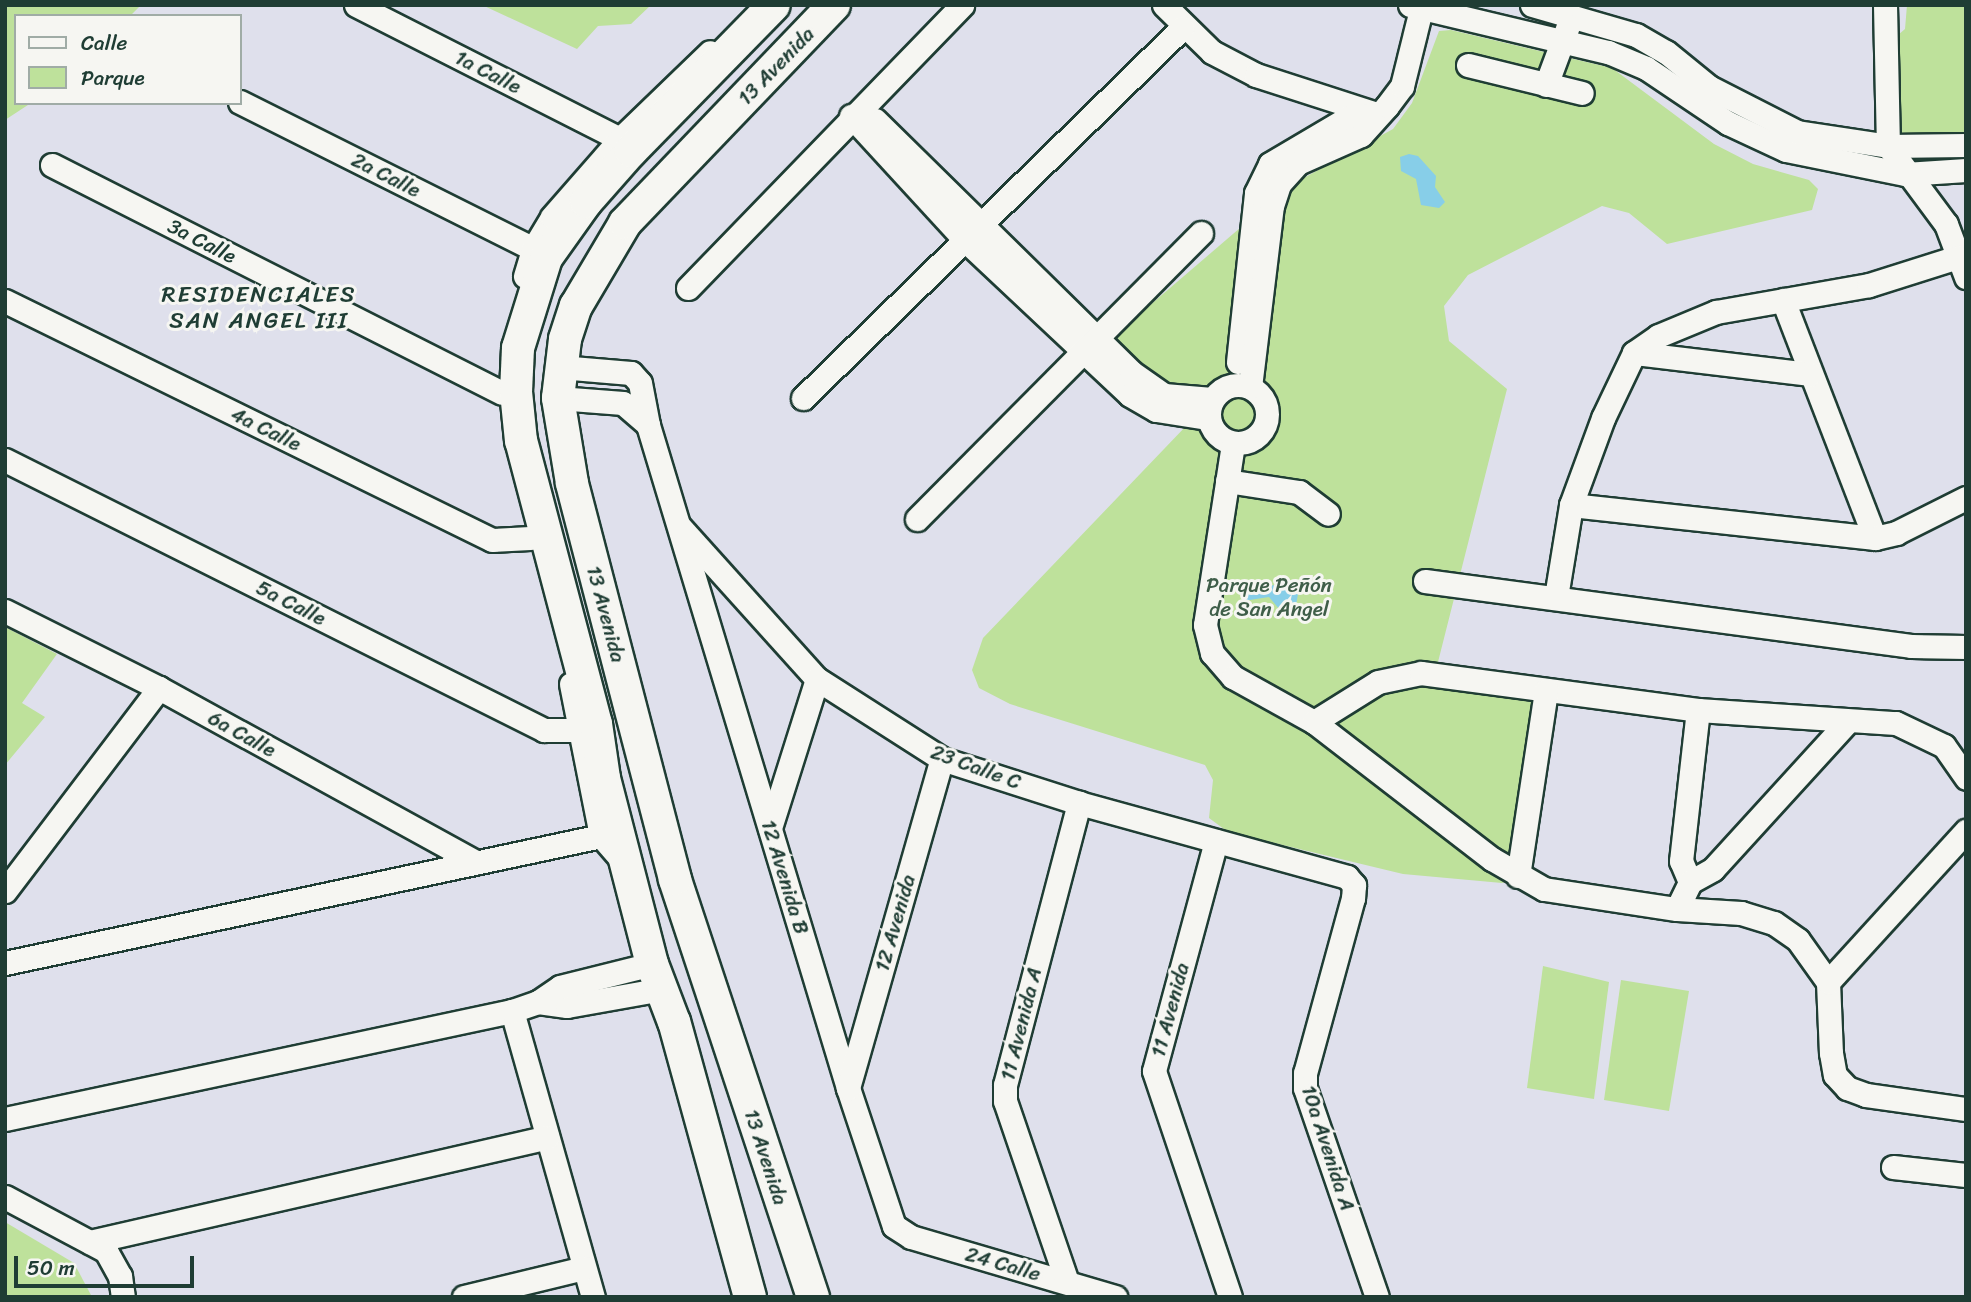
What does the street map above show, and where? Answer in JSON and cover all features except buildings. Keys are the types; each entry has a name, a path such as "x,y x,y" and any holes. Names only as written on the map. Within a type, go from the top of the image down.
{"street":[{"name":"1a Calle","path":"356,5 620,139"},
{"name":"13 Avenida","path":"753,1295 674,1022 657,976 588,727 520,441 519,348 546,258 578,213 774,5"},
{"name":"13 Avenida","path":"813,1297 675,878 572,483 558,398 560,367 576,306 625,223 834,5"},
{"path":"688,289 856,111 962,5"},
{"path":"1164,5 1182,28 1212,52 1256,75 1377,114"},
{"path":"1532,5 1636,35 1666,52 1709,87 1797,132 1888,146 1966,145"},
{"path":"1556,597 1571,505 1603,418 1634,353 1658,336 1716,312 1962,267 1946,224 1905,174 1888,146 1885,5"},
{"path":"1243,386 1256,193 1270,164 1349,117 1377,114 1402,86 1418,6 1563,38 1646,68 1727,123 1786,150 1905,174 1966,170"},
{"path":"1546,85 1571,15"},
{"path":"803,398 1182,28"},
{"path":"675,878 660,890 631,877 601,836 588,727 530,538 507,449 502,393 511,326 533,249 552,217 620,139 704,55 742,37"},
{"path":"1468,65 1582,93"},
{"name":"2a Calle","path":"242,103 533,249"},
{"path":"856,111 971,232 1088,343 1164,395 1210,409"},
{"name":"3a Calle","path":"52,164 502,393"},
{"path":"917,519 1088,343 1200,233"},
{"path":"1783,300 1875,538"},
{"name":"4a Calle","path":"5,301 492,540 530,538"},
{"path":"1634,353 1810,374"},
{"name":"12 Avenida B","path":"560,367 637,377 648,425 848,1088 894,1226"},
{"path":"1210,409 1243,386"},
{"path":"1210,409 1221,439 1233,444 1250,442 1263,431 1268,415 1263,399 1243,386"},
{"path":"558,398 623,403 648,425"},
{"path":"1233,444 1205,625 1212,653 1253,691 1314,722 1518,876 1564,893 1677,909 1741,913 1773,923 1798,940 1828,982 1831,1053 1835,1075 1847,1088 1866,1095 1966,1109"},
{"name":"5a Calle","path":"5,460 544,730 588,727"},
{"path":"1227,481 1299,492 1328,514"},
{"path":"1571,505 1875,538 1896,533 1966,498"},
{"name":"23 Calle C","path":"680,527 817,679 942,759 1079,803 1347,877"},
{"path":"1425,581 1911,646 1966,647"},
{"name":"6a Calle","path":"5,611 159,688 475,862"},
{"path":"1314,722 1361,690 1397,676 1421,673 1698,710 1896,723 1920,732 1944,746 1966,778"},
{"path":"770,828 817,679"},
{"path":"5,891 159,688"},
{"path":"1518,876 1546,690"},
{"path":"1690,882 1681,861 1698,710"},
{"path":"588,727 633,718"},
{"path":"1677,909 1690,882 1713,869 1847,721"},
{"name":"12 Avenida","path":"848,1088 942,759"},
{"name":"11 Avenida A","path":"1066,1282 1005,1101 1005,1085 1079,803"},
{"path":"1828,982 1966,831"},
{"path":"5,963 601,836"},
{"name":"11 Avenida","path":"1216,841 1154,1071 1230,1297"},
{"name":"10a Avenida A","path":"1347,877 1354,885 1353,898 1305,1073 1305,1088 1377,1297"},
{"path":"5,1119 512,1011 538,1002 560,987 657,976"},
{"path":"674,1022 716,1009"},
{"path":"512,1011 593,1297"},
{"path":"90,1242 547,1136"},
{"path":"1893,1167 1966,1175"},
{"path":"5,1197 90,1242 115,1262 123,1297"},
{"name":"24 Calle","path":"894,1226 911,1237 1115,1297"},
{"path":"464,1297 584,1268"}],"green space":[{"path":"5,5 141,5 132,14 14,14 14,105 28,105 5,120"},
{"path":"482,5 651,5 631,24 598,26 577,49"},
{"path":"1907,5 1966,5 1966,140 1888,138 1898,35 1905,29"},
{"name":"Parque Peñón de San Angel","path":"1451,30 1612,68 1714,144 1753,164 1809,180 1818,189 1812,210 1667,244 1629,213 1602,206 1468,275 1444,306 1449,341 1507,389 1438,662 1537,693 1510,881 1502,883 1403,874 1228,832 1209,818 1213,780 1205,765 1010,704 979,688 972,670 983,638 1187,425 1156,380 1116,342 1121,330 1289,186 1393,129 1412,103 1439,31"},
{"path":"5,627 57,654 22,703 45,717 5,765"},
{"path":"1543,966 1609,982 1594,1099 1527,1088"},
{"path":"1621,980 1689,991 1669,1111 1604,1100"},
{"path":"5,1222 74,1263 92,1297 5,1297"}],"water":[{"path":"1409,154 1418,156 1436,176 1435,187 1445,202 1439,208 1421,205 1416,179 1401,171 1400,157"},
{"path":"1275,585 1298,594 1295,611 1281,611 1269,597 1243,601 1243,589"}],"district":[{"name":"RESIDENCIALES SAN ANGEL III","path":"259,308"}]}
